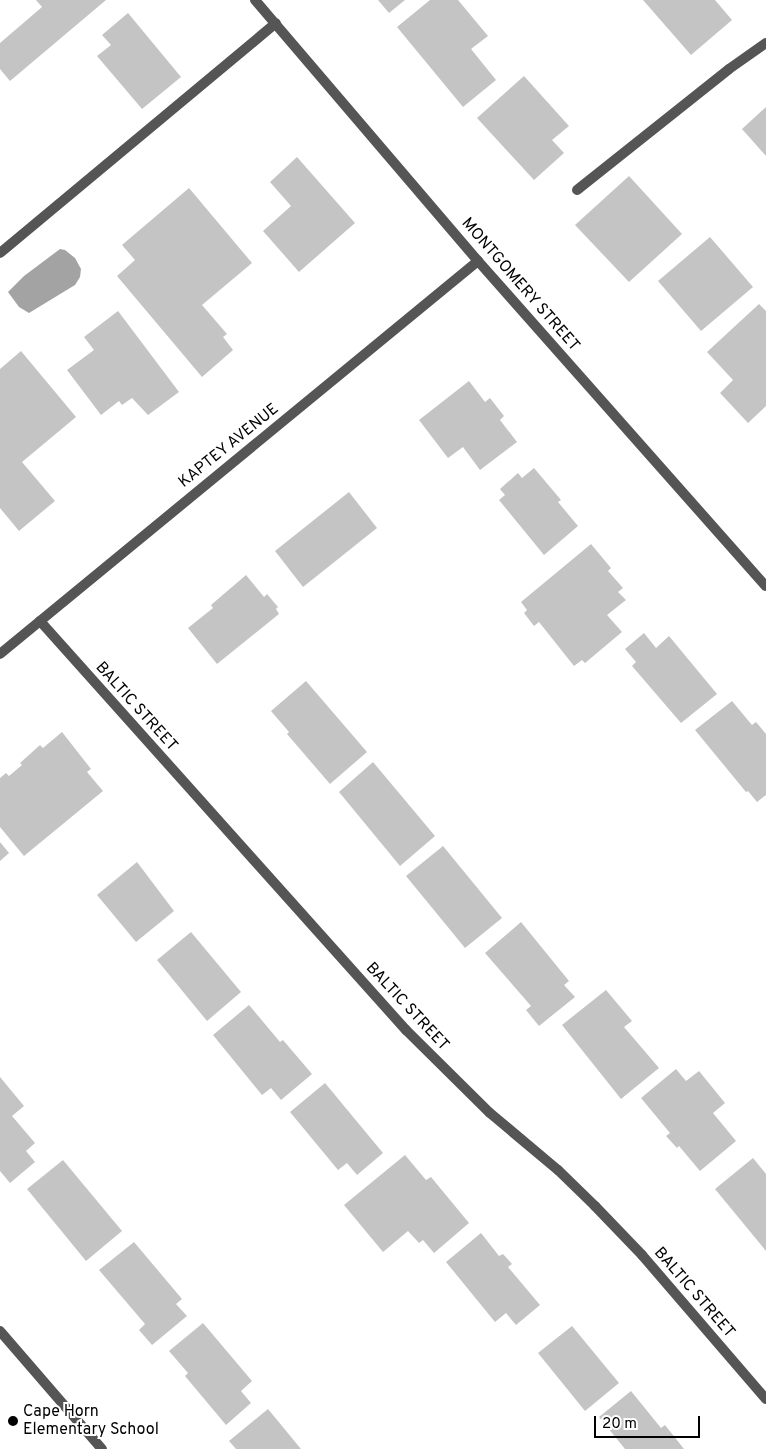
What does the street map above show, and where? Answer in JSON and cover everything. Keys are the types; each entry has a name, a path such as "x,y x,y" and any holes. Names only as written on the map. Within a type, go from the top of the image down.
{"street":[{"name":"MONTGOMERY STREET","path":"255,0 478,261 766,586"},
{"path":"0,253 276,23"},
{"path":"578,190 729,70 766,43"},
{"name":"KAPTEY AVENUE","path":"0,654 478,261"},
{"name":"BALTIC STREET","path":"40,621 406,1030 490,1113 558,1170 595,1206 642,1255 766,1399"},
{"path":"0,1331 102,1449"}],"shaded area":[{"path":"60,249 65,250 75,258 81,269 80,277 75,285 29,313 19,307 8,292 24,276"}],"building":[{"path":"36,0 106,0 10,81 0,69 0,43 42,7"},
{"path":"378,0 405,0 389,13"},
{"path":"430,0 458,0 488,36 471,49 496,80 463,107 397,27"},
{"path":"643,0 715,0 732,20 691,55"},
{"path":"128,13 181,77 142,109 97,56 111,45 102,35"},
{"path":"524,76 569,126 552,140 564,153 534,180 477,118"},
{"path":"766,107 766,156 742,129"},
{"path":"297,157 355,223 299,272 263,231 291,206 270,182"},
{"path":"629,176 682,234 629,282 575,225"},
{"path":"189,188 252,263 202,305 227,334 223,337 233,350 202,377 117,276 135,260 122,245"},
{"path":"710,237 753,287 701,331 658,281"},
{"path":"759,304 766,311 766,406 748,423 720,393 733,380 707,352"},
{"path":"118,311 179,392 148,415 132,398 122,405 119,401 101,415 67,370 94,350 84,337"},
{"path":"21,351 76,417 22,462 55,501 19,531 0,508 0,369"},
{"path":"469,381 485,402 490,398 504,416 500,420 517,442 480,470 463,447 448,458 419,420"},
{"path":"534,468 561,500 558,502 578,526 544,555 499,500 505,495 500,489 518,473 522,478"},
{"path":"349,492 377,528 303,587 275,551"},
{"path":"591,544 611,568 608,571 623,588 618,592 626,600 607,615 622,632 585,663 582,660 574,666 539,622 534,626 524,613 527,610 521,602"},
{"path":"246,575 264,597 267,594 278,607 276,609 279,614 217,664 188,628 213,608 211,605"},
{"path":"644,633 656,648 669,636 717,694 681,723 632,666 636,662 625,649"},
{"path":"306,681 367,752 330,784 287,734 289,732 271,711"},
{"path":"732,701 752,725 756,722 766,734 766,795 757,802 748,791 746,792 695,730"},
{"path":"62,732 91,769 87,772 103,791 24,856 0,827 0,778 6,773 9,776 40,745 43,748"},
{"path":"373,762 435,836 400,866 339,792"},
{"path":"0,842 9,853 0,861"},
{"path":"443,846 502,918 465,948 406,876"},
{"path":"137,862 174,911 136,942 97,895"},
{"path":"521,922 569,981 564,985 575,997 539,1026 526,1010 531,1006 485,953"},
{"path":"191,932 241,992 207,1021 157,960"},
{"path":"606,990 632,1021 624,1027 659,1068 621,1099 562,1025"},
{"path":"249,1005 280,1042 283,1040 312,1074 281,1100 271,1088 262,1095 213,1035"},
{"path":"676,1069 686,1081 699,1071 725,1103 713,1113 736,1141 700,1171 679,1146 677,1148 666,1136 670,1133 641,1098"},
{"path":"0,1077 24,1106 12,1116 35,1143 26,1151 35,1162 10,1183 0,1171"},
{"path":"325,1083 383,1153 357,1175 347,1163 338,1170 290,1112"},
{"path":"405,1155 426,1180 431,1177 469,1223 434,1253 423,1240 419,1243 408,1231 383,1252 344,1205"},
{"path":"753,1158 766,1174 766,1251 715,1189"},
{"path":"63,1160 122,1231 86,1261 27,1189"},
{"path":"481,1233 499,1256 503,1254 512,1264 508,1267 540,1305 516,1325 506,1313 495,1322 446,1262"},
{"path":"134,1242 182,1299 176,1304 187,1316 152,1345 139,1330 145,1324 99,1270"},
{"path":"203,1323 252,1381 241,1391 251,1403 226,1425 185,1376 188,1373 169,1351"},
{"path":"572,1326 619,1383 585,1411 538,1353"},
{"path":"631,1391 661,1428 665,1425 684,1449 625,1449 599,1417"},
{"path":"268,1409 301,1449 236,1449 229,1441"}],"place":[{"name":"Cape Horn Elementary School","path":"13,1421"}]}
